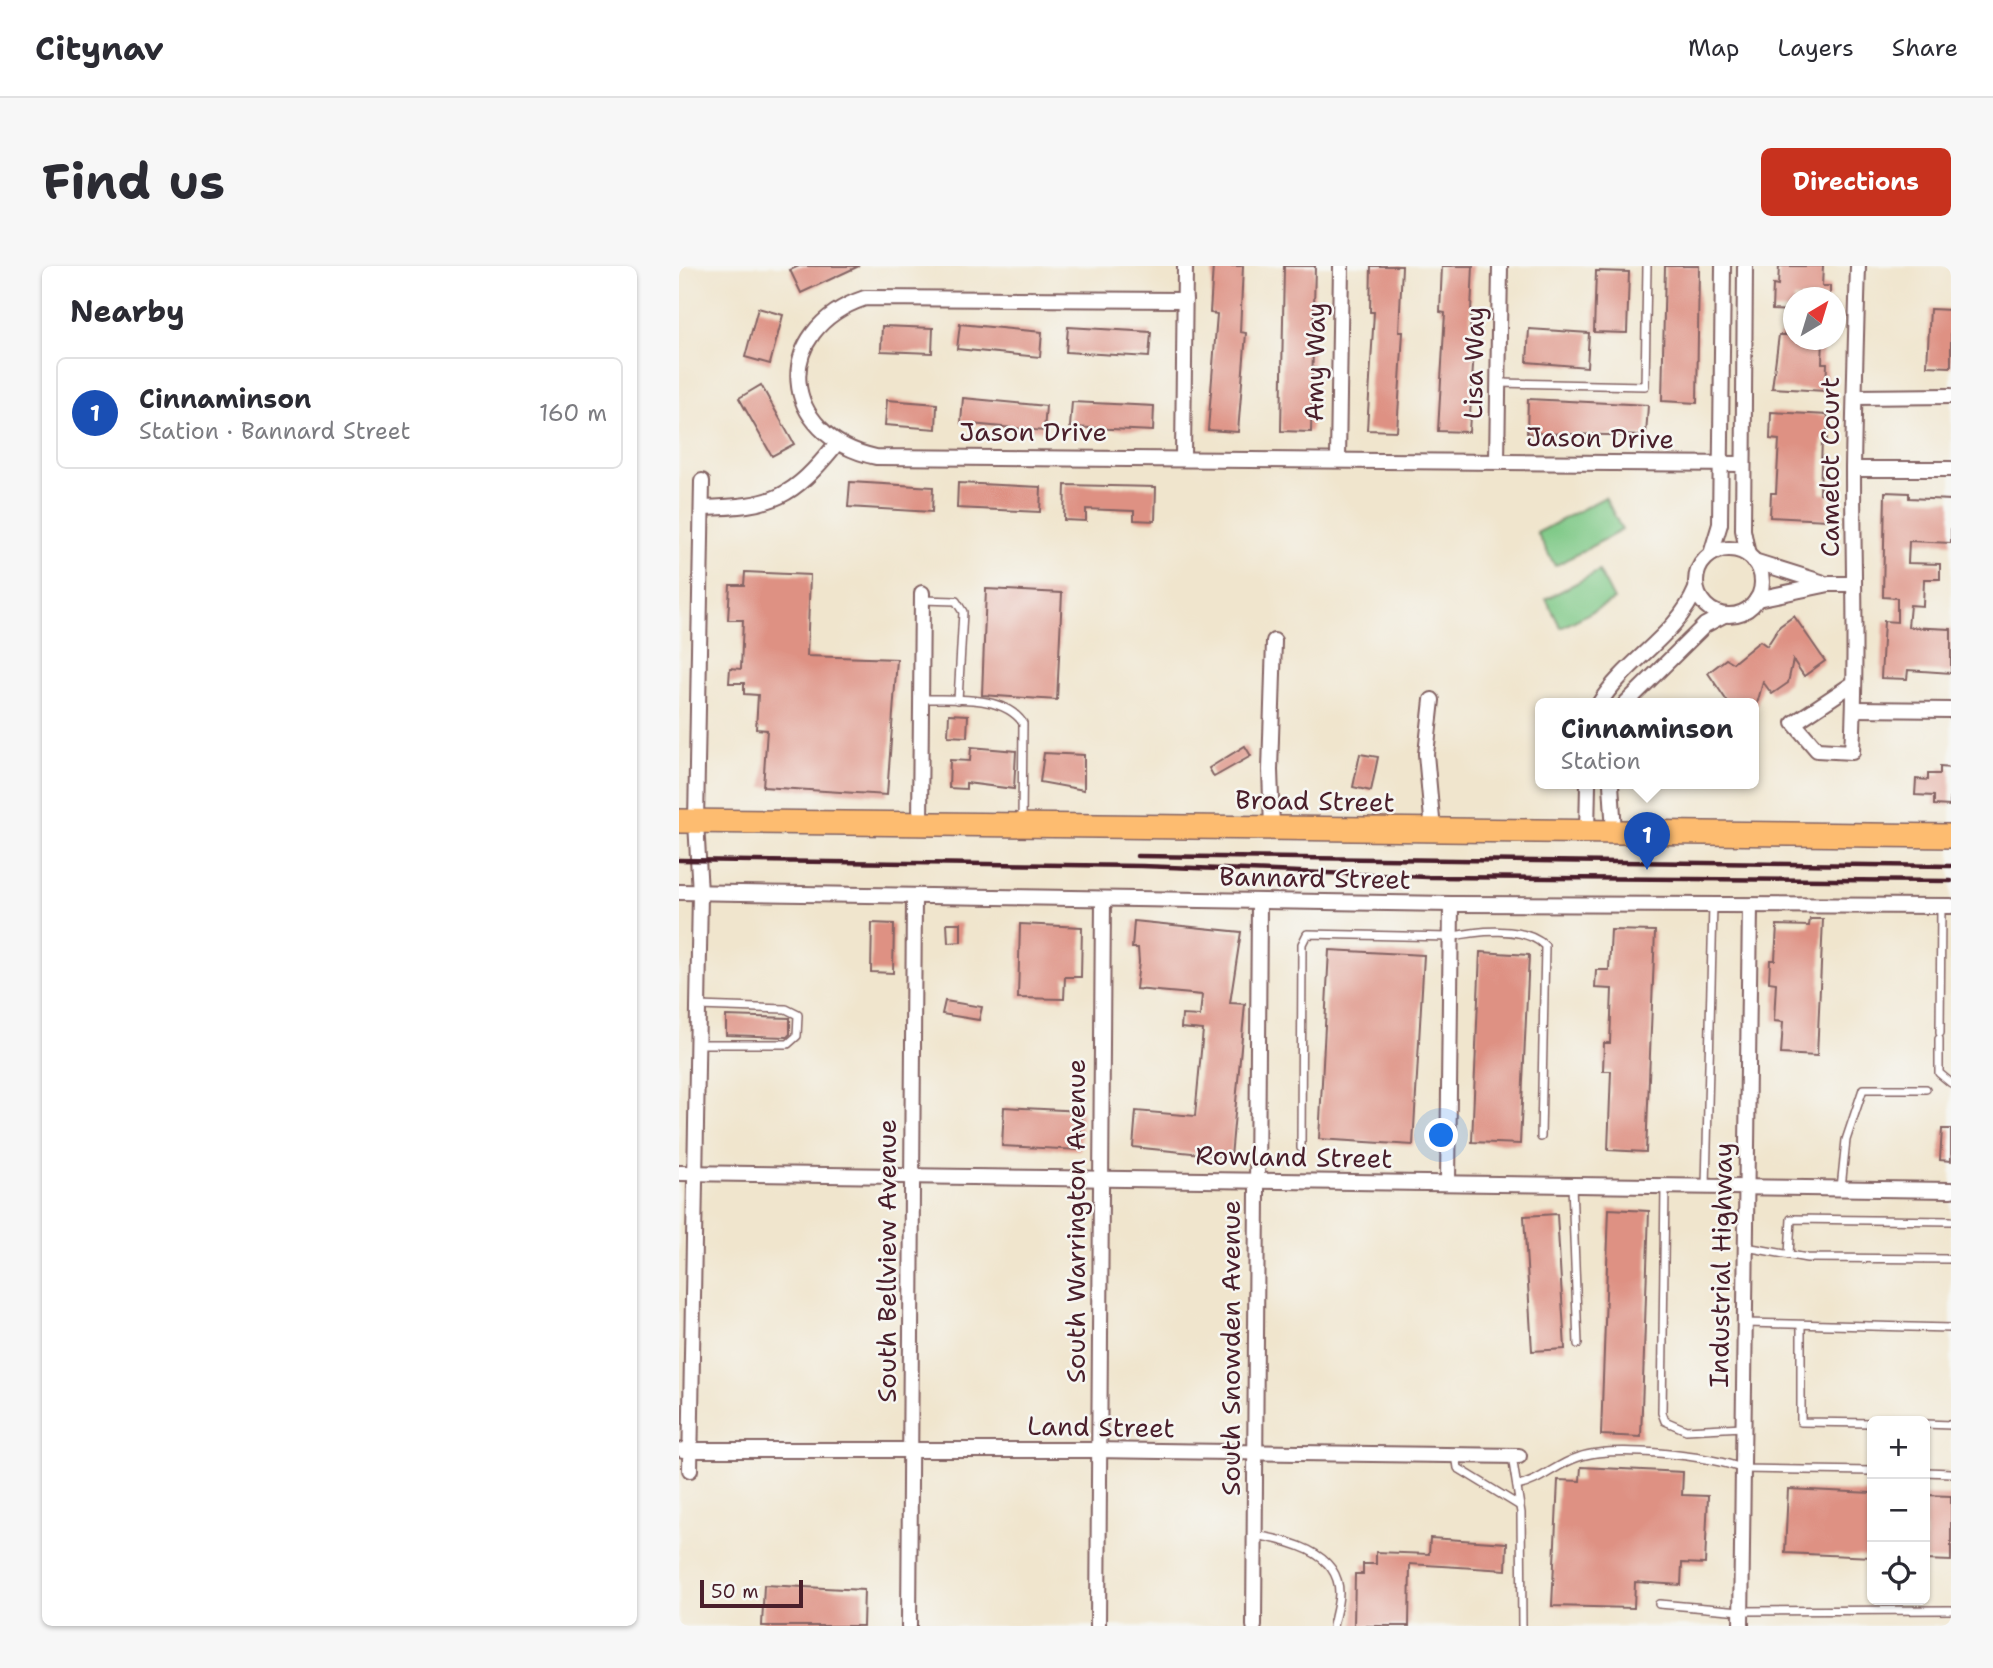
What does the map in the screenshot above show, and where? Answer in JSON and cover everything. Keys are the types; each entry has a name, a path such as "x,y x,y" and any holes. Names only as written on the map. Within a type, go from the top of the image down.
{"main road":[{"name":"Broad Street","path":"687,822 1951,836"}],"street":[{"path":"1183,457 1185,266"},
{"name":"Amy Way","path":"1338,459 1341,266"},
{"name":"Lisa Way","path":"1497,461 1500,266"},
{"path":"1711,554 1720,524 1723,266"},
{"path":"1631,698 1705,625 1724,615 1738,614 1758,599 1762,582 1743,530 1745,266"},
{"name":"Camelot Court","path":"1854,683 1794,723 1817,750 1852,752 1854,709 1854,683 1854,584 1853,468 1858,266"},
{"name":"Jason Drive","path":"1185,300 882,296 847,304 821,322 808,339 800,359 797,386 808,415 819,430 837,443 876,457 1183,457 1743,464"},
{"path":"1855,397 1951,397"},
{"path":"702,508 753,506 790,492 810,476 837,443"},
{"path":"1853,468 1951,469"},
{"path":"690,1470 686,1450 700,892 687,822 702,481"},
{"path":"1604,698 1620,676 1680,619 1696,589 1696,574 1702,561 1711,554 1734,549 1751,558"},
{"name":"Camelot Court","path":"1751,558 1787,574 1829,584"},
{"name":"Camelot Court","path":"1758,599 1829,584 1854,584"},
{"path":"1696,589 1709,609 1724,615"},
{"path":"920,824 922,596"},
{"path":"1272,828 1270,770 1274,641"},
{"path":"1431,700 1426,754 1433,830"},
{"path":"1854,709 1951,710"},
{"path":"1587,832 1588,789"},
{"path":"1611,789 1614,832"},
{"name":"Bannard Street","path":"679,892 1259,902 1946,906"},
{"name":"South Bellview Avenue","path":"909,1626 914,897"},
{"name":"South Warrington Avenue","path":"1098,1626 1104,900"},
{"name":"South Snowden Avenue","path":"1254,1626 1259,902"},
{"path":"1448,1183 1451,904"},
{"name":"Industrial Highway","path":"1741,1626 1750,906"},
{"name":"Rowland Street","path":"679,1173 1951,1190"},
{"name":"Land Street","path":"686,1450 1515,1456"}],"lane":[{"path":"1498,383 1645,386 1647,266"},
{"path":"922,596 956,601 963,612 958,700"},
{"path":"920,699 958,700 1005,707 1017,715 1023,723 1022,825"},
{"path":"1706,1186 1713,905"},
{"path":"1946,906 1939,1073 1951,1083"},
{"path":"1301,1148 1302,944 1307,934 1450,937 1469,933 1525,934 1538,939 1545,946 1541,1137"},
{"path":"698,1006 786,1009 798,1015 800,1020 797,1036 787,1044 698,1044"},
{"path":"1841,1188 1846,1140 1863,1089 1926,1089"},
{"path":"1572,1185 1578,1344"},
{"path":"1665,1186 1662,1413 1665,1421 1686,1430 1743,1427"},
{"path":"1789,1255 1791,1219 1951,1221"},
{"path":"1746,1247 1789,1255 1951,1259"},
{"path":"1745,1323 1951,1328"},
{"path":"1801,1325 1801,1422 1867,1423"},
{"path":"1930,1424 1951,1425"},
{"path":"1517,1486 1537,1481 1565,1462 1590,1454 1693,1455 1725,1461 1743,1469 1867,1471"},
{"path":"1456,1455 1458,1468 1520,1506"},
{"path":"1515,1456 1520,1506 1522,1626"},
{"path":"1930,1472 1951,1473"},
{"path":"1254,1535 1288,1540 1327,1561 1340,1591 1333,1626"},
{"path":"1659,1604 1741,1611 1951,1610"}],"green space":[{"path":"1605,497 1622,530 1555,566 1537,533"},
{"path":"1599,571 1614,600 1561,628 1546,599"}],"building":[{"path":"799,266 859,266 801,293 790,270"},
{"path":"1213,266 1243,266 1240,332 1246,333 1238,432 1208,430 1217,314 1210,313"},
{"path":"1284,266 1315,266 1311,432 1281,431"},
{"path":"1371,266 1402,266 1399,332 1403,332 1397,431 1367,430 1374,312 1370,312"},
{"path":"1442,266 1473,266 1470,333 1475,333 1469,432 1438,431 1445,313 1440,312"},
{"path":"1665,266 1699,266 1697,403 1662,401"},
{"path":"1779,266 1823,266 1822,286 1830,287 1783,287 1783,310 1772,310 1773,285 1778,286"},
{"path":"1596,271 1629,272 1627,333 1594,332"},
{"path":"758,308 783,315 770,364 745,357"},
{"path":"1930,309 1951,310 1951,367 1927,366"},
{"path":"960,324 1042,332 1040,357 957,349"},
{"path":"882,326 933,328 932,353 881,351"},
{"path":"1068,327 1151,332 1149,357 1066,352"},
{"path":"1529,329 1589,333 1587,367 1527,362"},
{"path":"1779,335 1783,335 1783,350 1823,350 1822,363 1827,363 1826,391 1772,388"},
{"path":"761,385 794,444 772,456 739,398"},
{"path":"963,398 1046,406 1044,431 961,423"},
{"path":"1528,399 1648,405 1646,436 1527,433"},
{"path":"887,400 937,404 936,429 885,425"},
{"path":"1072,402 1154,406 1153,431 1070,427"},
{"path":"1771,412 1828,415 1827,440 1822,440 1820,493 1828,494 1827,520 1770,517 1771,493 1776,493 1779,440 1770,439"},
{"path":"850,482 933,487 932,512 848,507"},
{"path":"958,483 1041,487 1040,512 957,508"},
{"path":"1065,485 1156,487 1155,521 1134,520 1134,511 1086,509 1086,521 1064,520"},
{"path":"1885,492 1909,493 1909,498 1951,500 1951,543 1909,541 1908,563 1940,564 1940,579 1924,579 1923,606 1910,605 1908,627 1951,629 1951,673 1908,670 1907,679 1881,678 1884,621 1897,622 1897,598 1883,597"},
{"path":"745,572 810,575 807,656 897,659 887,795 763,787 767,730 756,729 758,695 744,694 744,683 729,683 730,668 741,669 743,620 728,620 730,585 744,585"},
{"path":"986,589 1062,593 1057,700 982,695"},
{"path":"1794,616 1825,661 1804,676 1793,660 1788,683 1772,694 1763,682 1759,698 1725,698 1708,673 1726,659 1733,663 1760,641 1767,646 1780,626"},
{"path":"949,714 968,715 967,737 948,736"},
{"path":"1245,746 1251,756 1214,777 1209,768"},
{"path":"971,747 1016,751 1014,789 966,783 966,789 949,788 950,760 970,761"},
{"path":"1044,753 1084,755 1084,790 1040,782"},
{"path":"1360,754 1378,757 1371,791 1353,787"},
{"path":"1940,767 1951,768 1950,806 1934,805 1934,796 1915,795 1916,779 1928,780 1928,774 1940,774"},
{"path":"1810,919 1823,919 1817,1056 1781,1054 1783,1022 1774,1021 1776,983 1769,982 1770,960 1775,960 1777,925 1809,926"},
{"path":"1134,921 1241,932 1230,1003 1245,1004 1231,1157 1133,1147 1136,1111 1195,1116 1203,1030 1181,1028 1182,1015 1200,1016 1202,995 1136,989 1139,962 1138,948 1132,948"},
{"path":"872,923 894,924 893,973 871,972"},
{"path":"947,923 961,923 961,942 948,943"},
{"path":"1020,924 1082,927 1081,977 1065,977 1064,999 1018,998"},
{"path":"1611,930 1655,931 1646,1152 1608,1150 1611,1071 1603,1071 1604,1043 1610,1043 1612,989 1595,988 1596,970 1609,970"},
{"path":"1329,950 1424,955 1413,1145 1319,1139"},
{"path":"1480,952 1529,955 1520,1144 1472,1142"},
{"path":"945,1001 982,1007 979,1020 942,1014"},
{"path":"726,1016 790,1018 790,1034 787,1037 726,1035"},
{"path":"1004,1107 1082,1111 1080,1150 1002,1146"},
{"path":"1942,1129 1951,1129 1951,1161 1940,1160"},
{"path":"1609,1209 1649,1211 1641,1437 1601,1435"},
{"path":"1557,1214 1565,1349 1532,1351 1524,1216"},
{"path":"1581,1467 1683,1472 1682,1495 1708,1496 1705,1564 1682,1563 1681,1585 1635,1582 1634,1608 1552,1606 1558,1480 1580,1481"},
{"path":"1788,1489 1867,1493 1867,1557 1785,1553"},
{"path":"1930,1495 1951,1496 1951,1561 1930,1560"},
{"path":"1430,1538 1507,1543 1506,1570 1410,1564 1409,1626 1354,1626 1355,1574 1363,1574 1363,1564 1376,1564 1376,1552 1429,1554"},
{"path":"764,1585 864,1590 863,1626 762,1626"}],"railway":[{"path":"1137,856 1951,866"},
{"path":"679,860 1142,866 1428,877 1951,881"}],"place":[{"name":"Cinnaminson","path":"1647,870"}]}
